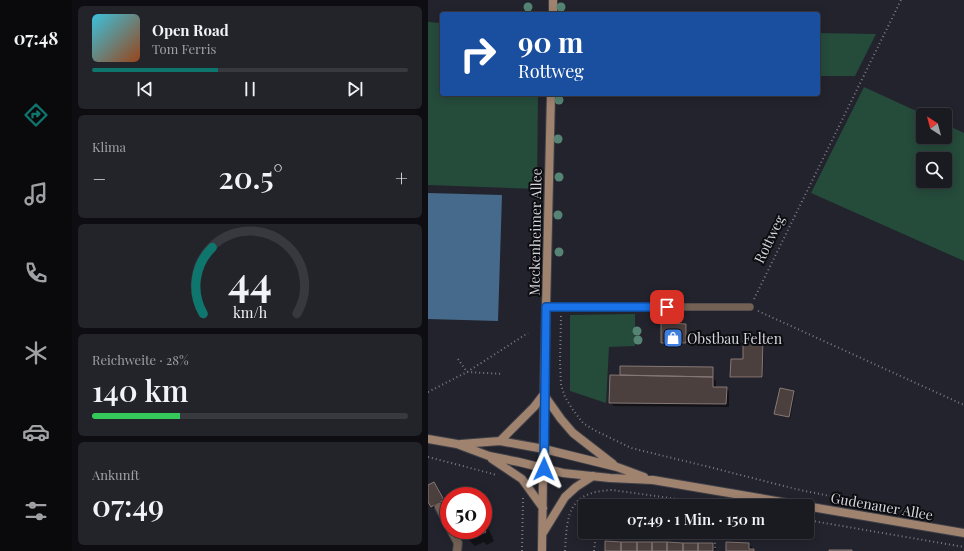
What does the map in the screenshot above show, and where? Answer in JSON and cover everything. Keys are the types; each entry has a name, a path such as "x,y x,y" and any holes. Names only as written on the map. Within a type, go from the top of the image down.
{"main road":[{"path":"553,0 553,12"},
{"name":"Meckenheimer Allee","path":"542,551 551,96"},
{"path":"500,441 534,407 544,394"},
{"name":"Gudenauer Allee","path":"544,394 573,433 617,467"},
{"path":"428,439 457,444 489,456 522,479 543,508"},
{"name":"Gudenauer Allee","path":"457,444 500,441 544,449 617,467 652,480"},
{"name":"Gudenauer Allee","path":"489,456 563,473 652,480 964,533"},
{"path":"543,534 565,497 576,487 594,476"}],"street":[{"path":"456,539 458,543 458,551"}],"lane":[{"path":"546,307 750,307"}],"path":[{"name":"Rottweg","path":"750,307 901,0"},
{"path":"561,307 561,385 565,397 573,410 583,423 594,430 630,448 800,490 925,515"},
{"path":"750,307 964,405"},
{"path":"428,392 467,372 528,333"},
{"path":"458,358 467,372"},
{"path":"467,372 503,374"},
{"path":"428,457 500,476"},
{"path":"580,499 596,491 612,490 677,499"},
{"path":"522,551 523,496"},
{"path":"565,551 566,524 573,505 578,501"},
{"path":"814,521 964,547"},
{"path":"594,551 596,533 715,536 715,551"}],"green space":[{"path":"428,22 440,23 440,96 538,96 537,189 428,185"},
{"path":"820,33 876,34 855,76 820,76"},
{"path":"864,87 916,111 916,144 952,144 952,127 964,133 964,261 811,193"},
{"path":"635,314 635,346 609,347 606,403 570,391 570,315"}],"water":[{"path":"428,193 502,195 498,321 428,319"}],"building":[{"path":"661,323 686,324 686,343 661,343"},
{"path":"743,341 763,341 762,377 730,377 731,359 743,359"},
{"path":"620,366 713,367 713,377 620,375"},
{"path":"610,375 713,377 713,387 727,387 726,404 609,403"},
{"path":"780,388 794,391 789,417 774,414"},
{"path":"434,482 440,493 440,502 431,507 428,502 428,485"},
{"path":"605,541 621,542 621,551 605,551"},
{"path":"621,542 637,542 637,551 621,551"},
{"path":"637,542 652,542 652,551 637,551"},
{"path":"652,542 667,542 667,551 652,551"},
{"path":"667,542 683,543 683,551 667,551"},
{"path":"726,542 749,543 749,549 754,549 754,551 726,551"},
{"path":"683,543 698,543 698,551 683,551"},
{"path":"698,543 713,543 713,551 698,551"},
{"path":"852,550 852,551 829,551"}],"place":[{"name":"Obstbau Felten","path":"673,338"}],"route":[{"path":"544,469 546,307 667,307"}]}
